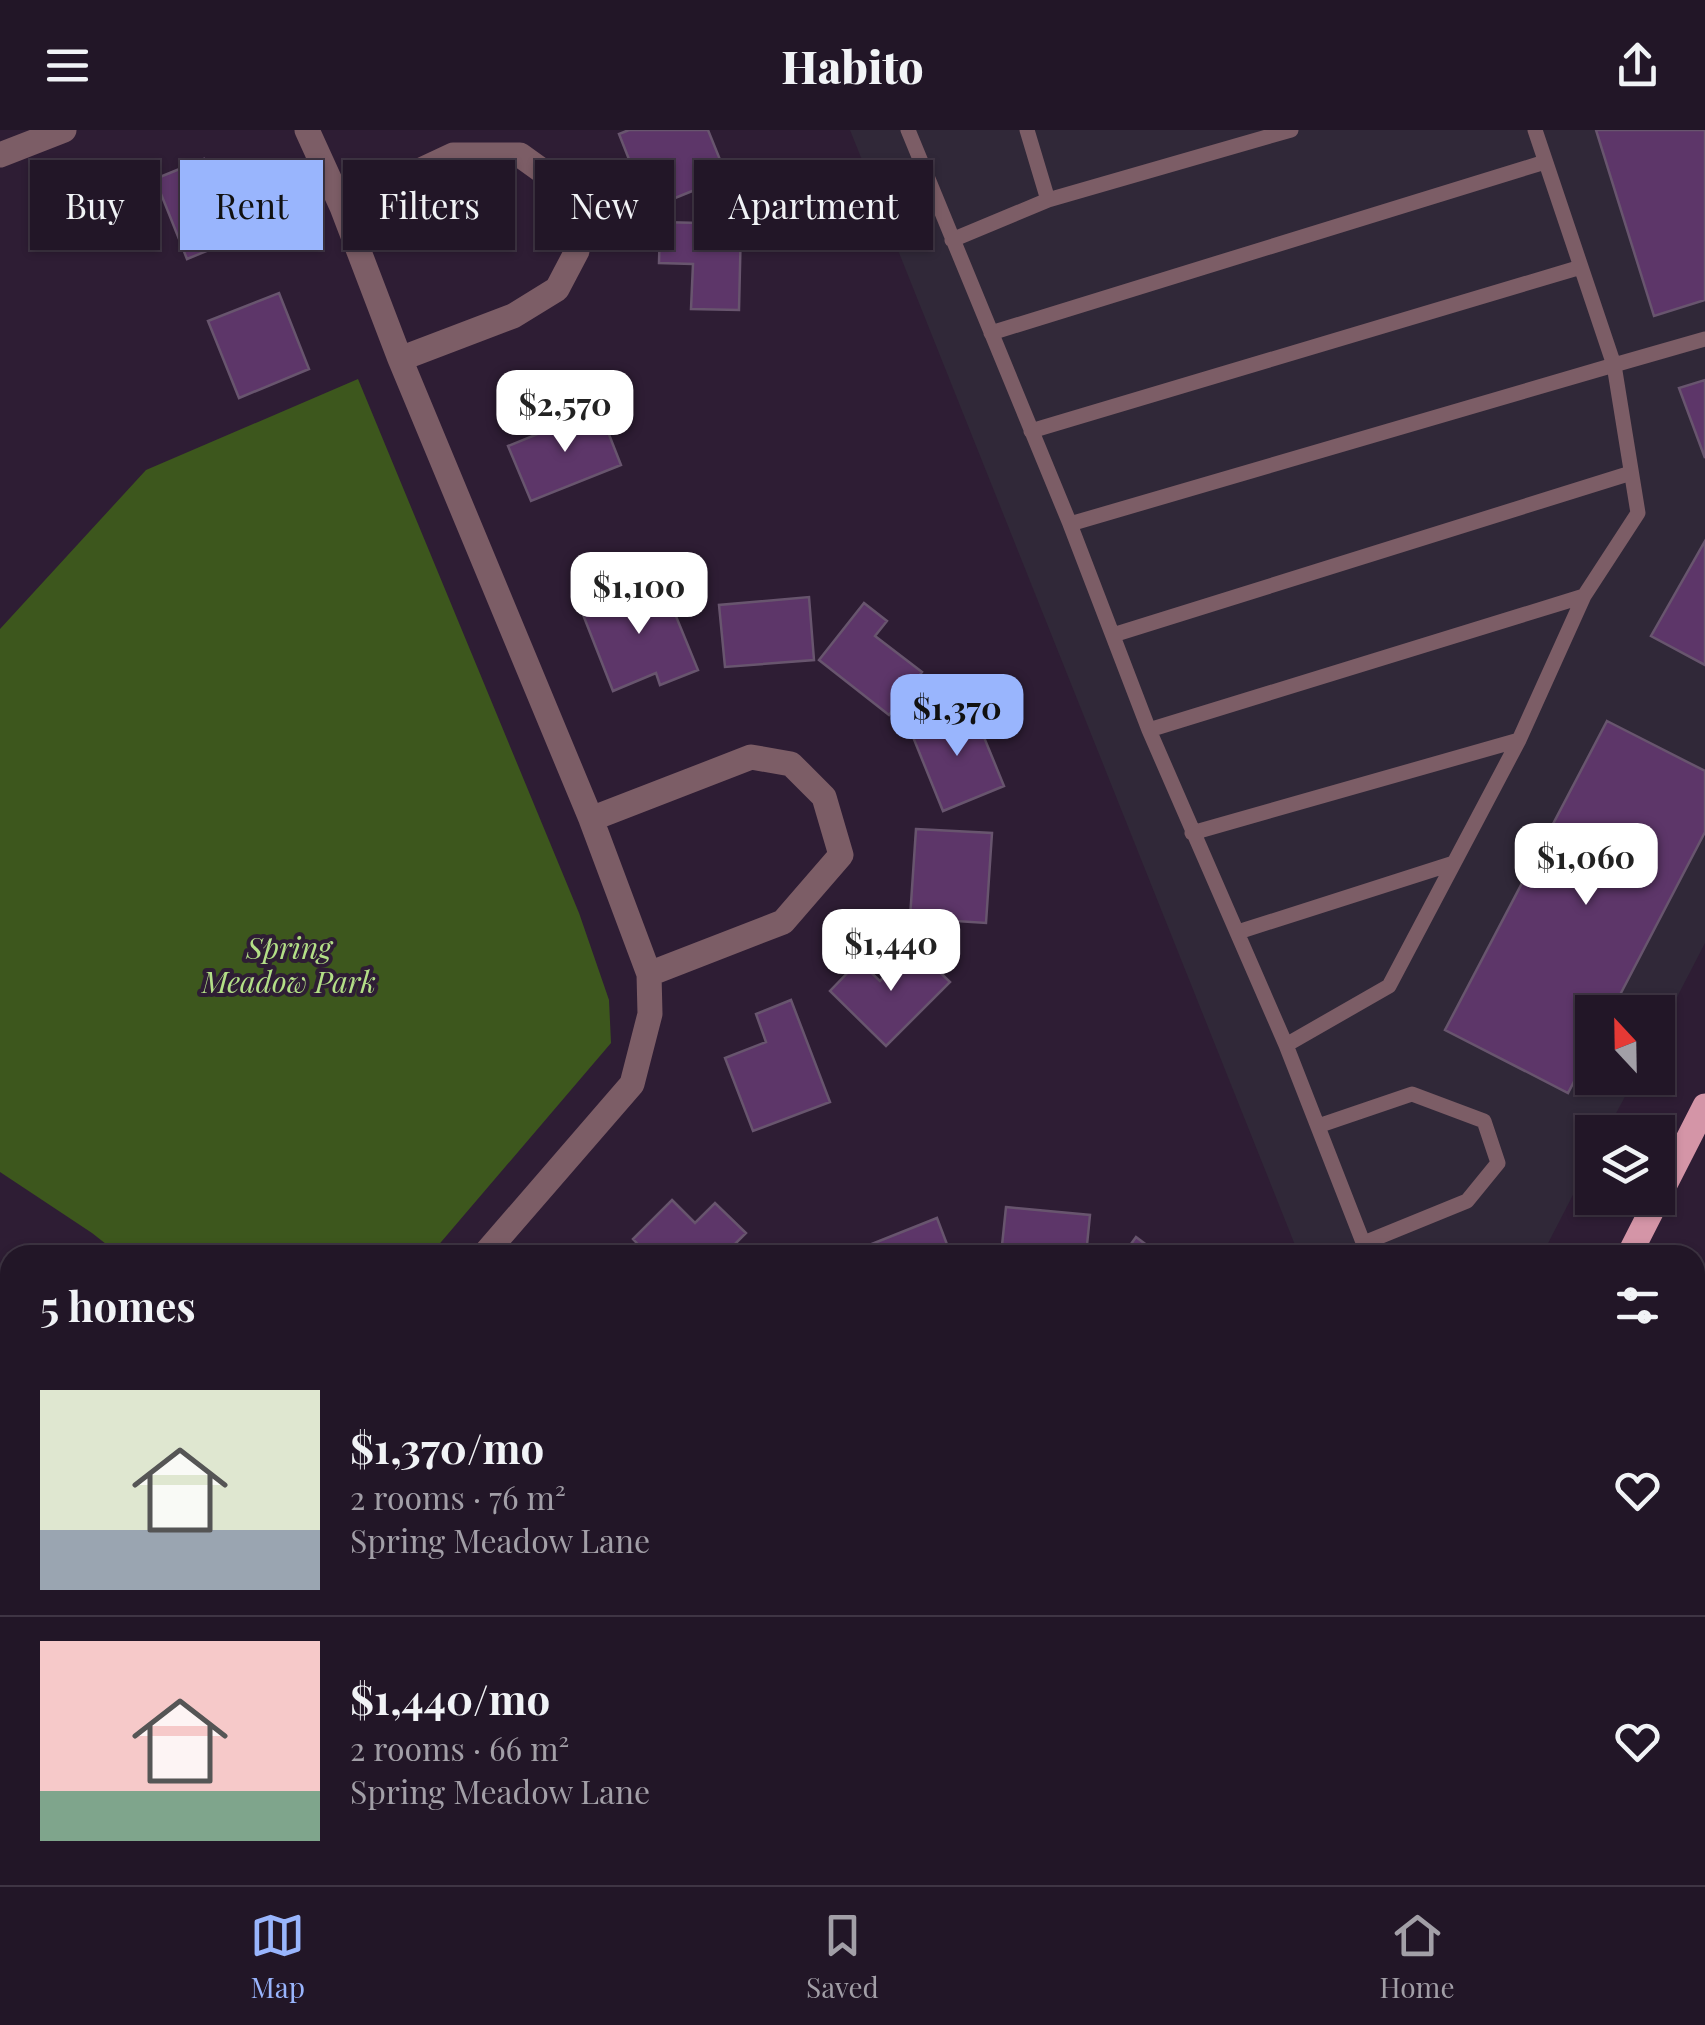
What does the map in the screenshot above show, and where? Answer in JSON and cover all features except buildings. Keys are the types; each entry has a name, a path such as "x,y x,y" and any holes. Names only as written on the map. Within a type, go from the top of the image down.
{"main road":[{"path":"1634,1245 1705,1106"}],"street":[{"path":"0,155 64,130"},
{"path":"307,130 342,207 400,359 590,819 648,974 650,1014 632,1084 495,1245"},
{"path":"342,207 453,155 520,155 566,188 576,252 556,289 513,316 400,359"},
{"path":"590,819 752,757 791,764 824,797 842,855 783,922 648,974"}],"lane":[{"path":"908,130 1070,524 1149,730 1286,1045 1364,1245"},
{"path":"1027,130 1048,200"},
{"path":"952,240 1048,200 1292,130"},
{"path":"1286,1045 1389,986 1518,740 1584,596 1638,513 1614,365 1535,130"},
{"path":"991,333 1545,162"},
{"path":"1031,431 1581,267"},
{"path":"1070,524 1705,339"},
{"path":"1113,635 1631,473"},
{"path":"1149,730 1584,596"},
{"path":"1192,832 1518,740"},
{"path":"1238,932 1454,863"},
{"path":"1318,1126 1412,1094 1484,1122 1498,1163 1466,1201 1374,1245"}],"shaded area":[{"path":"850,130 1705,130 1705,943 1675,1001 1675,995 1575,995 1575,1095 1626,1095 1615,1115 1575,1115 1575,1191 1547,1245 1295,1245 898,250 933,250 933,160 862,160"}],"green space":[{"name":"Spring Meadow Park","path":"358,379 579,913 609,1000 611,1043 439,1245 107,1245 0,1172 0,629 146,470"}]}
